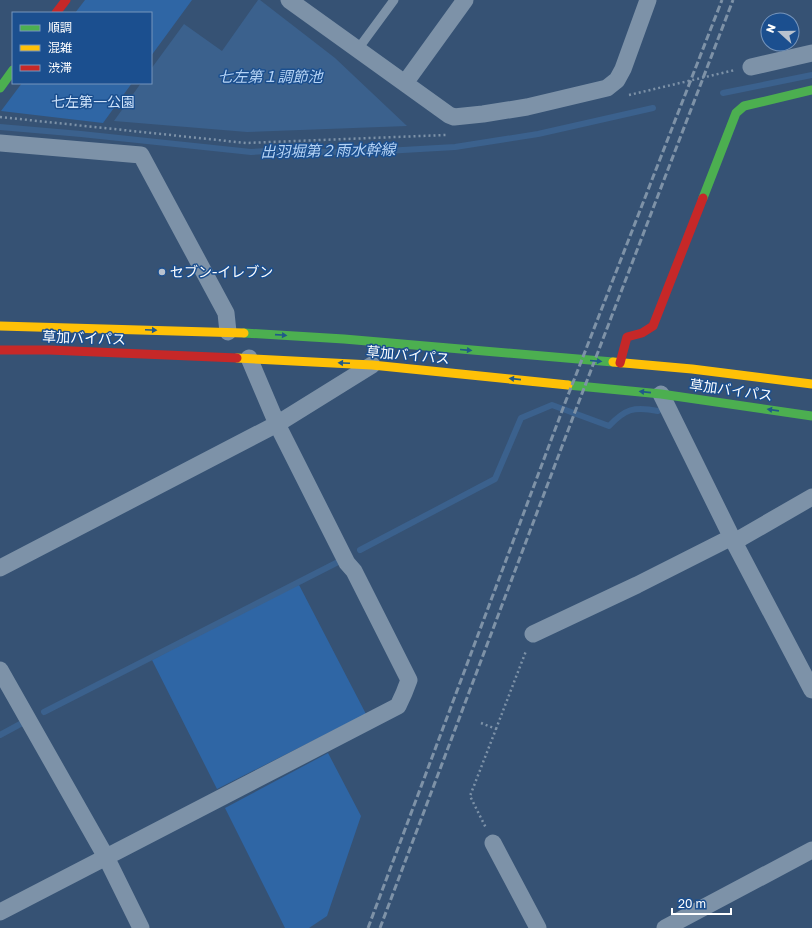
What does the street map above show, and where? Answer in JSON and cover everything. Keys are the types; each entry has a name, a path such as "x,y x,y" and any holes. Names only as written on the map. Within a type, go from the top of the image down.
{"main road":[{"path":"57,12 66,0"},
{"path":"0,88 12,71"},
{"path":"620,363 627,337 642,333 653,326 736,113 744,106 812,90"},
{"name":"草加バイパス","path":"0,326 228,332 352,340 692,369 812,384"},
{"name":"草加バイパス","path":"0,350 49,350 249,358 372,365 661,394 812,416"}],"street":[{"path":"289,0 449,115 454,117 527,107 607,88 617,80 623,69 648,0"},
{"path":"405,83 465,0"},
{"path":"751,67 812,53"},
{"path":"0,143 141,155 226,313 228,332"},
{"path":"0,912 398,706 404,693 409,680 397,654 354,571 347,563 277,424 249,358"},
{"path":"0,568 277,424 372,365"},
{"path":"661,394 734,540 812,690"},
{"path":"533,634 734,540 812,497"},
{"path":"0,670 106,857 140,928"},
{"path":"493,843 538,928"},
{"path":"665,928 812,850"}],"lane":[{"path":"358,49 394,0"}],"path":[{"path":"623,97 751,67"},
{"path":"0,117 246,143 446,134"},
{"path":"493,843 470,796 533,634"},
{"path":"481,723 496,729"}],"green space":[{"name":"七左第一公園","path":"85,0 192,0 152,55 152,12 76,12"},
{"name":"七左第一公園","path":"21,84 131,84 103,123 1,111"},
{"path":"298,583 366,714 217,789 152,660"},
{"path":"328,753 361,816 327,916 309,928 285,928 225,808"}],"water":[{"name":"七左第１調節池","path":"258,0 260,0 335,58 407,126 247,132 114,121 140,84 152,84 152,68 184,24 222,51"}],"waterway":[{"name":"出羽堀第２雨水幹線","path":"723,93 812,75"},
{"name":"出羽堀第２雨水幹線","path":"0,127 251,152 284,150 286,152 368,152 455,147 538,134 653,108"},
{"path":"360,550 495,479 521,418 552,405 609,426 625,412 630,410 642,409 658,411"},
{"path":"44,712 340,561"},
{"path":"0,735 24,722"}],"railway":[{"path":"368,928 565,403 722,0"},
{"path":"380,928 578,404 733,0"}],"traffic: fast":[{"path":"0,88 12,71"},
{"path":"703,198 736,113 744,106 812,90"},
{"path":"244,333 344,339 613,362"},
{"path":"568,385 661,394 812,416"}],"traffic: slow":[{"path":"0,326 244,333"},
{"path":"237,358 372,365 568,385"},
{"path":"613,362 692,369 812,384"}],"traffic: jam":[{"path":"57,12 66,0"},
{"path":"620,363 627,337 642,333 653,326 703,198"},
{"path":"0,350 49,350 237,358"}],"place":[{"name":"セブン-イレブン","path":"162,272"}]}
